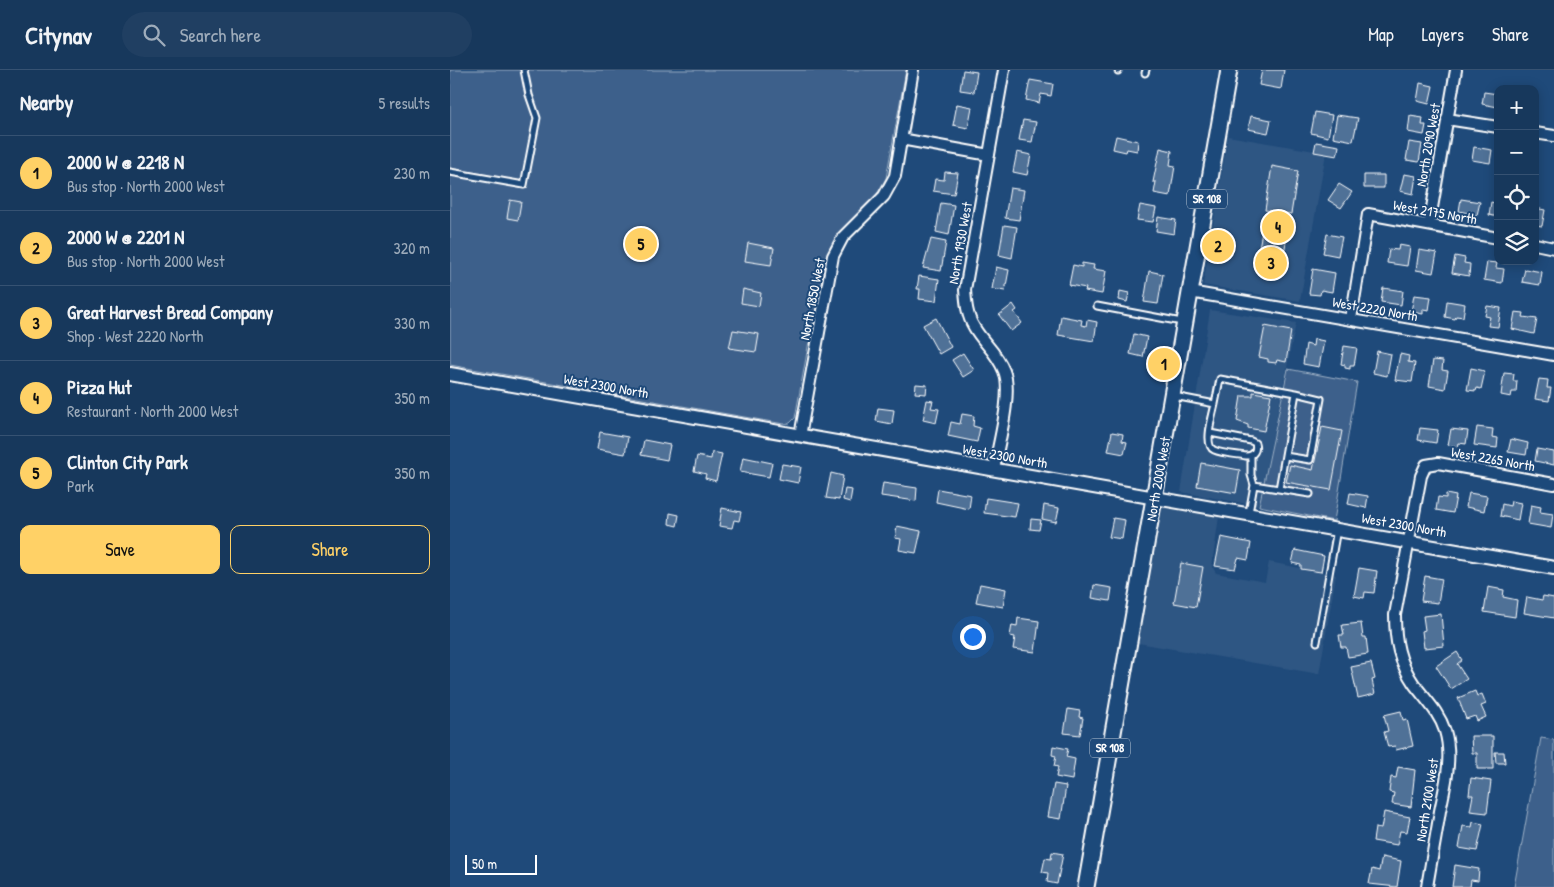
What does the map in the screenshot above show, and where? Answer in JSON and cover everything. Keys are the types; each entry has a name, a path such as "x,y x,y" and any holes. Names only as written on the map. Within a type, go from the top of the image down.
{"main road":[{"name":"North 2000 West","path":"1086,887 1229,70"}],"street":[{"name":"North 1850 West","path":"800,436 833,256 843,237 884,196 894,176 913,70"},
{"name":"North 1930 West","path":"994,470 1007,395 1005,373 995,353 974,327 967,309 965,290 1004,70"},
{"name":"North 2090 West","path":"1429,225 1456,70"},
{"path":"1446,119 1494,126"},
{"path":"1539,134 1554,136"},
{"path":"901,140 989,155"},
{"name":"West 2175 North","path":"1352,319 1368,214 1494,237"},
{"path":"1539,245 1554,248"},
{"name":"West 2220 North","path":"1190,292 1554,354"},
{"name":"West 2300 North","path":"450,374 1554,568"},
{"name":"West 2265 North","path":"1426,465 1438,463 1554,484"},
{"name":"North 2100 West","path":"1426,465 1421,476 1395,615 1395,635 1398,653 1405,669 1438,713 1446,732 1448,751 1447,772 1427,887"}],"lane":[{"path":"450,172 524,185 537,118 529,95 524,70"},
{"path":"1097,306 1185,323"},
{"path":"1251,456 1213,450 1209,446 1208,442 1220,379 1321,399 1310,460 1285,456"},
{"path":"1279,489 1296,393"},
{"path":"1172,396 1215,404"},
{"path":"1210,433 1251,440 1255,443 1254,454 1251,456 1251,475 1254,485 1249,514"},
{"path":"1254,485 1310,494"},
{"path":"1317,642 1337,529"}],"shaded area":[{"path":"450,70 906,70 886,178 877,194 842,229 830,248 809,341 795,418 790,423 784,424 450,365"},
{"path":"1228,136 1326,153 1300,301 1203,285"},
{"path":"1210,310 1296,323 1259,506 1181,492"},
{"path":"1288,369 1357,382 1334,521 1259,506"},
{"path":"1161,507 1219,516 1212,566 1216,573 1265,582 1269,562 1336,575 1319,674 1138,643"},
{"path":"1541,738 1554,740 1554,887 1514,887"}],"building":[{"path":"963,70 977,72 974,92 960,90"},
{"path":"1262,70 1284,70 1281,89 1259,85"},
{"path":"1030,80 1053,84 1051,96 1041,94 1039,103 1026,100"},
{"path":"1420,83 1433,86 1429,104 1417,101"},
{"path":"1484,92 1494,93 1494,106 1482,104"},
{"path":"957,104 972,107 968,128 953,125"},
{"path":"1315,112 1332,115 1328,137 1311,133"},
{"path":"1337,115 1358,118 1353,141 1333,137"},
{"path":"1251,116 1271,120 1268,133 1248,129"},
{"path":"1410,116 1423,118 1422,125 1426,125 1424,135 1408,132"},
{"path":"1023,120 1036,122 1032,142 1019,140"},
{"path":"1116,136 1138,141 1137,151 1127,149 1126,152 1113,149"},
{"path":"1316,142 1339,146 1337,156 1314,152"},
{"path":"1409,142 1422,144 1419,162 1406,160"},
{"path":"1474,147 1492,150 1490,163 1472,160"},
{"path":"1160,148 1172,151 1170,165 1175,166 1170,196 1154,193 1156,182 1153,182"},
{"path":"1017,152 1031,155 1027,175 1013,172"},
{"path":"1272,166 1298,171 1291,214 1265,210"},
{"path":"945,172 958,173 954,194 933,191 935,179 944,180"},
{"path":"1404,174 1416,176 1413,194 1400,191"},
{"path":"1364,175 1384,175 1384,188 1364,188"},
{"path":"1339,184 1352,192 1341,208 1328,200"},
{"path":"1010,188 1024,190 1019,220 1005,218"},
{"path":"1461,199 1480,202 1477,215 1459,211"},
{"path":"510,200 521,202 518,220 507,218"},
{"path":"1491,202 1494,203 1494,216 1489,215"},
{"path":"941,203 954,205 949,235 936,232"},
{"path":"1140,205 1156,208 1153,222 1137,220"},
{"path":"1539,209 1545,210 1542,226 1539,226"},
{"path":"1158,217 1176,220 1174,234 1156,231"},
{"path":"1264,221 1289,226 1281,269 1256,264"},
{"path":"1004,225 1017,227 1012,258 999,255"},
{"path":"1327,234 1342,237 1338,256 1323,253"},
{"path":"931,239 946,242 941,271 923,268"},
{"path":"748,243 774,248 771,265 745,261"},
{"path":"1399,245 1410,247 1407,266 1387,263 1389,249 1398,250"},
{"path":"1419,250 1437,253 1433,273 1416,270"},
{"path":"1455,256 1465,258 1464,263 1470,264 1469,276 1452,273"},
{"path":"1487,262 1494,263 1494,265 1497,265 1496,268 1504,269 1502,283 1484,280"},
{"path":"1082,263 1094,265 1093,269 1106,271 1102,294 1085,291 1086,288 1069,285 1073,265 1082,267"},
{"path":"996,267 1009,270 1005,291 992,289"},
{"path":"1313,269 1335,273 1332,292 1321,290 1320,295 1309,294"},
{"path":"1525,269 1542,272 1540,285 1522,282"},
{"path":"1149,271 1163,274 1158,304 1144,302"},
{"path":"919,276 939,279 936,301 919,299 920,289 917,289"},
{"path":"1383,288 1403,291 1401,305 1381,302"},
{"path":"743,289 761,293 759,306 741,303"},
{"path":"1120,291 1129,293 1127,302 1119,300"},
{"path":"1414,295 1431,297 1429,310 1423,309 1423,314 1411,312"},
{"path":"1447,301 1465,304 1463,317 1456,316 1455,319 1445,317"},
{"path":"1013,304 1017,310 1014,312 1022,323 1011,331 999,315"},
{"path":"1487,306 1501,308 1498,327 1488,326 1490,317 1485,316"},
{"path":"1515,312 1524,313 1523,317 1537,319 1534,334 1512,329"},
{"path":"1061,316 1082,320 1081,325 1086,326 1087,320 1097,322 1094,341 1058,335"},
{"path":"936,318 951,347 939,354 923,325"},
{"path":"1265,326 1291,331 1286,362 1277,360 1276,363 1268,362 1268,359 1259,357"},
{"path":"733,330 759,334 756,352 729,348"},
{"path":"1134,334 1147,337 1143,357 1130,354"},
{"path":"1314,339 1324,341 1319,367 1303,364 1306,344 1313,346"},
{"path":"1344,346 1357,348 1354,366 1350,366 1350,369 1345,368 1345,365 1341,364"},
{"path":"1377,351 1391,354 1387,376 1373,373"},
{"path":"963,353 974,370 963,377 952,360"},
{"path":"1400,354 1409,356 1408,362 1415,363 1412,382 1395,380"},
{"path":"1433,360 1443,361 1442,370 1448,371 1445,389 1429,386"},
{"path":"1471,368 1485,371 1481,389 1477,388 1476,391 1467,390"},
{"path":"1504,373 1514,374 1513,381 1517,381 1516,392 1512,392 1511,397 1501,395"},
{"path":"1539,379 1548,380 1547,388 1551,388 1549,401 1535,399"},
{"path":"916,384 927,385 926,394 915,393"},
{"path":"1253,392 1271,395 1264,431 1248,428 1248,425 1237,421 1241,396 1253,396"},
{"path":"927,400 933,401 931,408 939,409 936,423 923,420"},
{"path":"878,408 894,410 892,424 876,421"},
{"path":"962,414 974,416 973,426 980,428 977,442 948,436 951,422 960,424"},
{"path":"1322,427 1342,431 1331,490 1286,482 1290,465 1313,470"},
{"path":"1477,427 1493,429 1492,437 1498,438 1497,448 1474,445"},
{"path":"1420,428 1438,430 1436,443 1418,440"},
{"path":"1451,429 1468,431 1466,444 1459,443 1458,447 1448,445"},
{"path":"600,432 628,437 625,454 597,449"},
{"path":"1112,432 1123,434 1122,441 1127,442 1124,454 1108,451"},
{"path":"1511,439 1528,443 1526,455 1508,452"},
{"path":"644,440 670,445 667,460 641,455"},
{"path":"1537,449 1554,452 1554,465 1535,461"},
{"path":"712,452 722,454 716,481 705,478 706,474 694,471 697,456 711,459"},
{"path":"743,457 772,463 769,477 740,472"},
{"path":"1201,463 1240,470 1236,493 1197,486"},
{"path":"782,464 801,467 798,483 779,479"},
{"path":"831,473 843,476 839,500 826,498"},
{"path":"883,483 917,488 916,501 881,496"},
{"path":"845,489 852,490 850,502 843,500"},
{"path":"938,489 971,495 969,509 936,502"},
{"path":"1350,493 1368,496 1366,508 1348,504"},
{"path":"1469,493 1487,496 1484,511 1466,507"},
{"path":"1446,494 1456,496 1453,513 1436,510 1438,497 1446,498"},
{"path":"986,498 1018,503 1015,517 984,513"},
{"path":"1511,501 1521,503 1518,520 1500,516 1502,504 1510,506"},
{"path":"1044,505 1059,508 1056,522 1042,519"},
{"path":"1531,505 1541,507 1540,512 1553,514 1551,528 1528,524"},
{"path":"722,508 741,512 739,521 734,520 732,528 719,526"},
{"path":"670,513 679,515 677,526 669,524"},
{"path":"1113,518 1125,520 1122,539 1109,537"},
{"path":"1031,519 1041,520 1039,530 1030,529"},
{"path":"897,526 921,531 916,553 899,550 901,539 895,538"},
{"path":"1221,537 1251,543 1248,560 1238,558 1235,569 1215,566"},
{"path":"1295,550 1324,556 1321,572 1301,569 1301,565 1292,563"},
{"path":"1181,563 1203,567 1196,607 1174,603"},
{"path":"1359,568 1377,571 1374,593 1365,592 1364,598 1354,596"},
{"path":"1425,576 1442,579 1438,603 1421,601"},
{"path":"980,584 1006,589 1003,607 976,602"},
{"path":"1094,585 1112,588 1110,601 1092,598"},
{"path":"1488,587 1504,590 1503,597 1517,600 1515,617 1484,612"},
{"path":"1543,596 1554,598 1554,618 1524,613 1527,597 1542,600"},
{"path":"1441,614 1444,646 1424,648 1422,631 1425,630 1423,616"},
{"path":"1018,618 1039,621 1035,652 1013,649 1015,637 1010,636 1012,625 1017,626"},
{"path":"1361,623 1363,637 1366,637 1368,654 1348,657 1346,647 1341,647 1339,635 1344,635 1342,625"},
{"path":"1457,652 1462,660 1457,664 1467,679 1451,689 1436,666"},
{"path":"1371,663 1375,679 1372,680 1375,694 1358,698 1351,667"},
{"path":"1475,691 1477,696 1482,694 1486,704 1481,706 1486,717 1477,721 1475,716 1466,719 1458,698"},
{"path":"1068,709 1080,711 1079,717 1083,718 1080,735 1064,733"},
{"path":"1401,711 1403,720 1407,719 1413,746 1396,750 1395,746 1388,747 1384,732 1388,731 1384,715"},
{"path":"1471,736 1493,736 1493,769 1477,769 1477,753 1472,753"},
{"path":"1053,746 1068,749 1066,757 1075,759 1072,780 1056,777 1058,767 1054,766 1056,756 1052,755"},
{"path":"1495,752 1504,752 1505,763 1496,763"},
{"path":"1398,767 1415,770 1411,807 1392,804 1394,793 1389,792 1391,777 1396,778"},
{"path":"1471,778 1491,781 1487,813 1470,811 1473,795 1469,795"},
{"path":"1054,784 1066,786 1061,819 1048,817"},
{"path":"1384,812 1410,817 1407,832 1400,831 1397,845 1373,841 1375,828 1381,829"},
{"path":"1473,822 1483,824 1477,851 1459,848 1463,826 1472,827"},
{"path":"1052,852 1063,854 1057,884 1047,882 1048,873 1042,872 1045,858 1051,859"},
{"path":"1382,857 1401,861 1397,887 1369,884 1372,869 1379,871"},
{"path":"1455,865 1479,869 1478,881 1471,880 1470,887 1452,887"}],"place":[{"name":"Pizza Hut","path":"1278,227"},
{"name":"Clinton City Park","path":"641,244"},
{"name":"2000 W @ 2201 N","path":"1218,246"},
{"name":"Great Harvest Bread Company","path":"1271,263"},
{"name":"2000 W @ 2218 N","path":"1164,364"}]}
